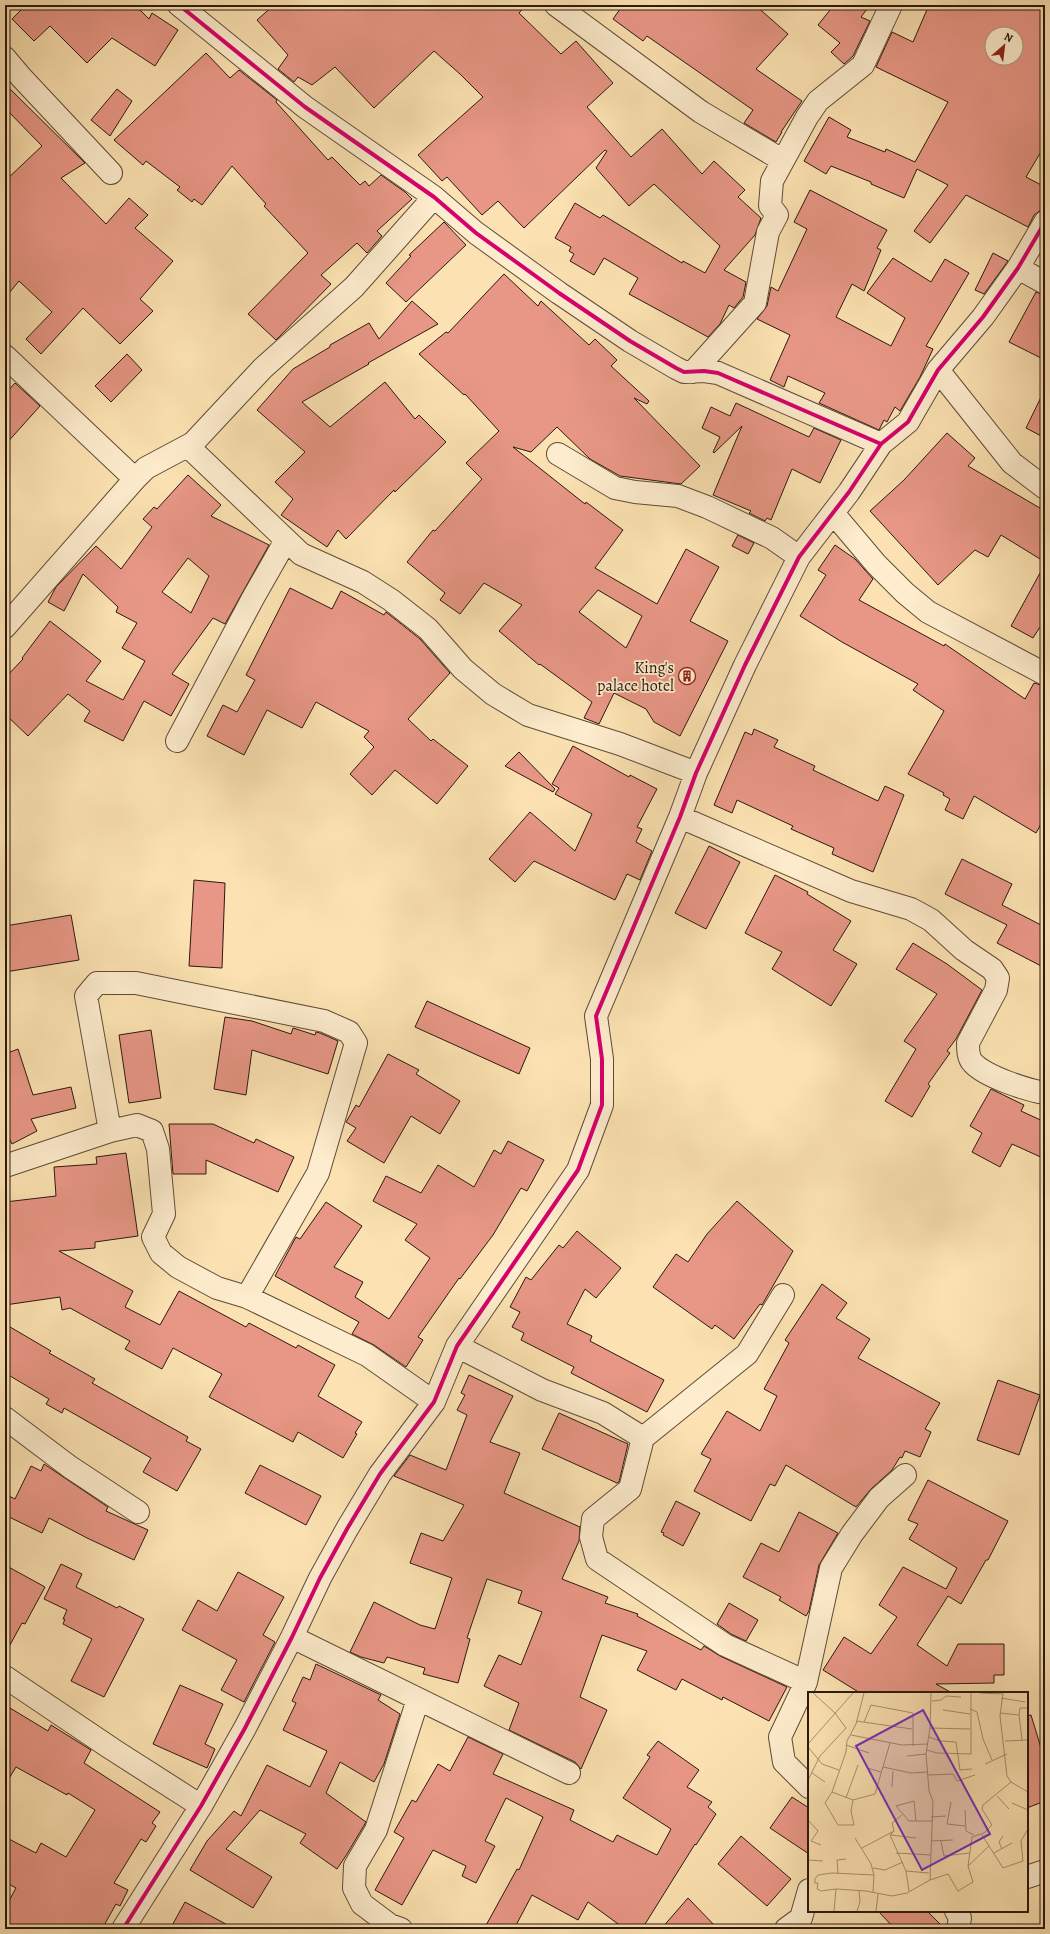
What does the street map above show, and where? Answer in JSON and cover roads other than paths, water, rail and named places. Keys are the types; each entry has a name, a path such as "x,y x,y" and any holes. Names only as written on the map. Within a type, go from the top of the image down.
{"street":[{"path":"178,5 305,107 434,197 476,233 559,293 663,360 684,372 704,371 718,373 881,444"},
{"path":"556,5 701,112 782,160"},
{"path":"693,372 755,303 768,232 777,215 770,206 772,181 782,160 818,101 863,65 892,5"},
{"path":"5,58 111,174"},
{"path":"5,627 135,479 146,468 192,443 263,368 354,286 434,197"},
{"path":"123,1929 201,1806 245,1728 292,1637 320,1578 380,1474 434,1402 457,1346 578,1170 602,1105 602,1059 596,1016 680,817 696,773 745,665 799,557 849,492 881,444 908,422 938,370 983,317 1018,268 1045,222"},
{"path":"1018,268 1045,283"},
{"path":"5,356 135,479"},
{"path":"938,370 1012,463 1045,488"},
{"path":"192,443 194,452 301,554 363,582 392,600 428,629 469,674 493,694 528,715 620,744 696,773"},
{"path":"558,454 615,488 635,492 678,496 707,507 772,538 799,557"},
{"path":"833,513 876,564 905,593 928,612 1045,674"},
{"path":"177,741 253,598 286,540"},
{"path":"680,817 851,891 911,909 931,920 964,950 992,969 998,978 996,990 968,1043 968,1052 972,1063 994,1076 1030,1090 1045,1093"},
{"path":"110,1131 86,996 98,983 136,982 324,1020 349,1032 356,1043 318,1173 247,1296"},
{"path":"5,1166 110,1131 137,1125 152,1131 158,1149 164,1214 153,1237 161,1253 178,1267 217,1288 247,1296 368,1356 434,1402"},
{"path":"783,1295 747,1354 643,1438 630,1488 593,1519 591,1537 597,1559 725,1645 806,1682"},
{"path":"457,1346 542,1390 603,1413 643,1438"},
{"path":"5,1418 70,1467 138,1512"},
{"path":"808,1786 784,1762 780,1737 806,1682 831,1568 852,1534 880,1498 905,1475"},
{"path":"292,1637 569,1773"},
{"path":"5,1677 112,1749 201,1806"},
{"path":"401,1929 390,1925 362,1904 354,1888 356,1866 376,1830 418,1699"},
{"path":"1028,1876 1045,1871"},
{"path":"786,1929 801,1918 808,1894"},
{"path":"957,1912 960,1918 958,1929"}],"place":[{"name":"King's palace hotel","path":"687,676"}]}
